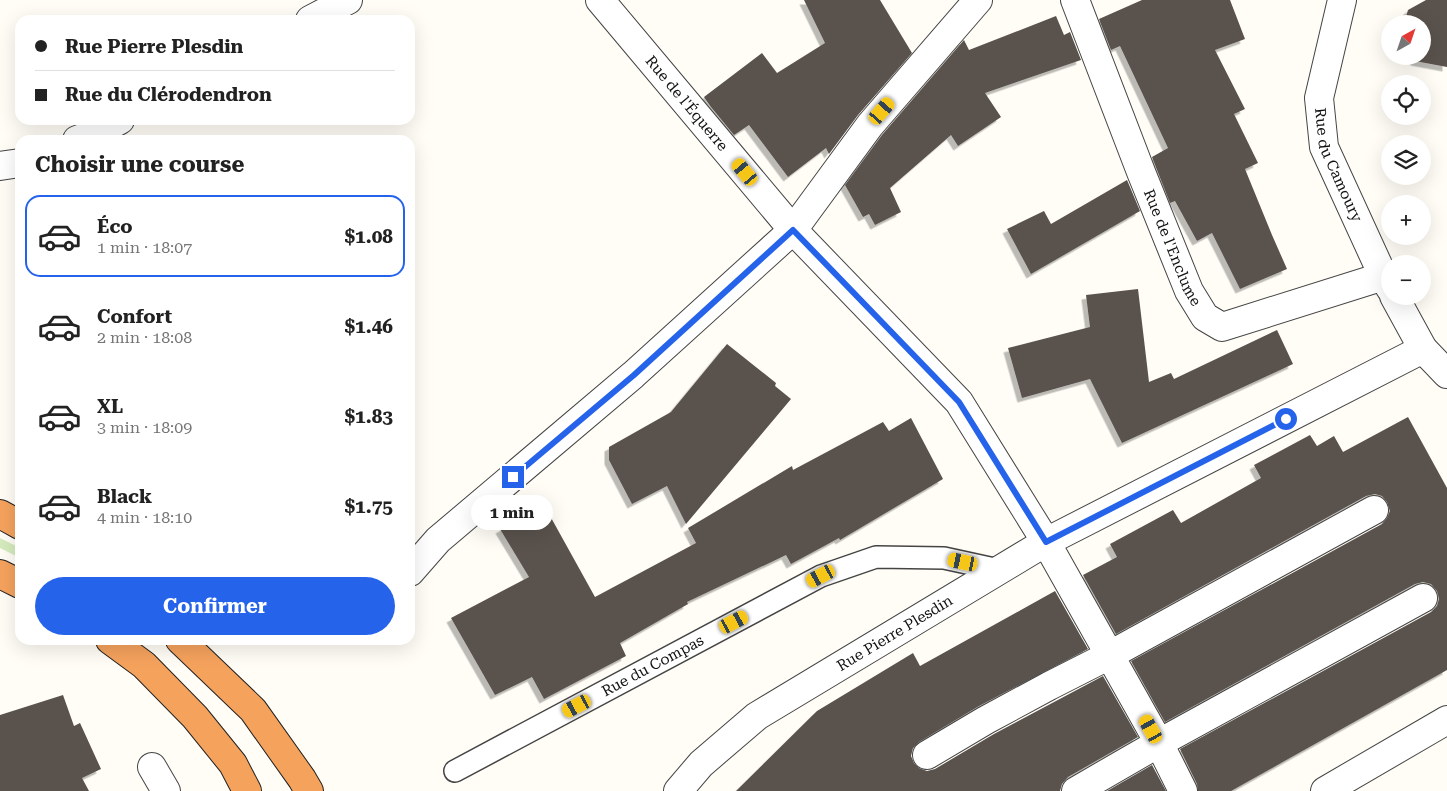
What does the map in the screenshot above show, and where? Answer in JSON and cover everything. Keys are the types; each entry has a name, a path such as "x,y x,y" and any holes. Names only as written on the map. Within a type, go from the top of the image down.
{"highway":[{"path":"0,514 15,522"},
{"path":"0,574 15,582"},
{"path":"117,645 144,665 195,717 233,764 247,791"},
{"path":"185,645 253,710 309,791"}],"street":[{"path":"320,15 348,0"},
{"name":"Rue de l'Équerre","path":"600,0 793,230 959,402 1046,542 1159,743 1183,791"},
{"path":"415,566 438,540 634,375 793,230 870,125 978,0"},
{"name":"Rue de l'Enclume","path":"1075,0 1189,291 1205,317 1222,327 1381,284"},
{"name":"Rue du Camoury","path":"1342,0 1319,98 1324,147 1381,269"},
{"path":"91,135 111,125"},
{"path":"0,166 15,164"},
{"name":"Rue du Camoury","path":"1399,305 1423,349 1447,374"},
{"name":"Rue Pierre Plesdin","path":"678,791 701,764 757,716 1046,542 1423,349"},
{"path":"927,755 986,720 1110,656 1374,510"},
{"path":"1076,791 1159,743 1423,598"},
{"path":"1325,791 1447,720"},
{"path":"152,767 166,791"}],"lane":[{"name":"Rue du Compas","path":"455,771 821,576 876,557 944,558 999,570"}],"green space":[{"path":"0,538 15,546 15,556 0,548"}],"building":[{"path":"804,0 880,0 912,53 858,115 829,154 826,148 788,177 749,125 734,135 704,97 762,53 777,73 825,43"},
{"path":"1142,0 1230,0 1245,39 1215,50 1245,109 1234,114 1258,163 1245,169 1287,269 1240,289 1212,233 1197,241 1175,201 1170,203 1152,157 1168,148 1120,46 1111,50 1099,19"},
{"path":"1426,0 1447,0 1447,67 1431,64 1431,15 1407,15 1408,10"},
{"path":"1056,16 1064,35 1070,32 1081,60 985,93 1001,117 958,146 951,135 890,188 901,212 875,225 869,214 863,217 845,185 882,135 964,40 969,50"},
{"path":"1127,180 1140,211 1031,274 1007,229 1044,211 1051,224"},
{"path":"1138,289 1149,382 1171,373 1174,379 1277,330 1293,364 1122,443 1090,379 1022,398 1008,348 1090,327 1086,295"},
{"path":"727,344 776,383 775,386 791,399 686,524 667,486 632,504 609,460 609,447 671,412"},
{"path":"1408,417 1447,488 1447,670 1231,791 1198,791 1197,784 1180,749 1431,612 1437,606 1439,599 1437,591 1431,584 1423,582 1415,584 1165,722 1131,661 1382,524 1390,511 1387,502 1382,496 1375,494 1366,496 1116,634 1083,575 1117,557 1110,544 1173,510 1181,523 1261,478 1254,465 1310,435 1317,446 1334,436 1343,452"},
{"path":"911,418 943,479 840,540 839,538 791,564 786,555 687,602 688,604 620,643 626,656 544,699 532,677 495,695 451,618 529,577 500,529 544,505 595,597 696,543 688,528 792,466 793,470 883,422 889,431"},
{"path":"1055,591 1088,649 979,706 919,742 913,748 911,756 919,768 927,771 935,769 994,734 1103,676 1138,737 1068,777 1062,784 1060,791 736,791 817,711 913,653 920,666"},
{"path":"63,695 74,726 80,723 101,769 82,778 89,791 0,791 0,715"},
{"path":"1152,765 1166,791 1107,791"}],"route":[{"path":"513,477 634,375 793,230 959,402 1046,542 1286,419"}]}
